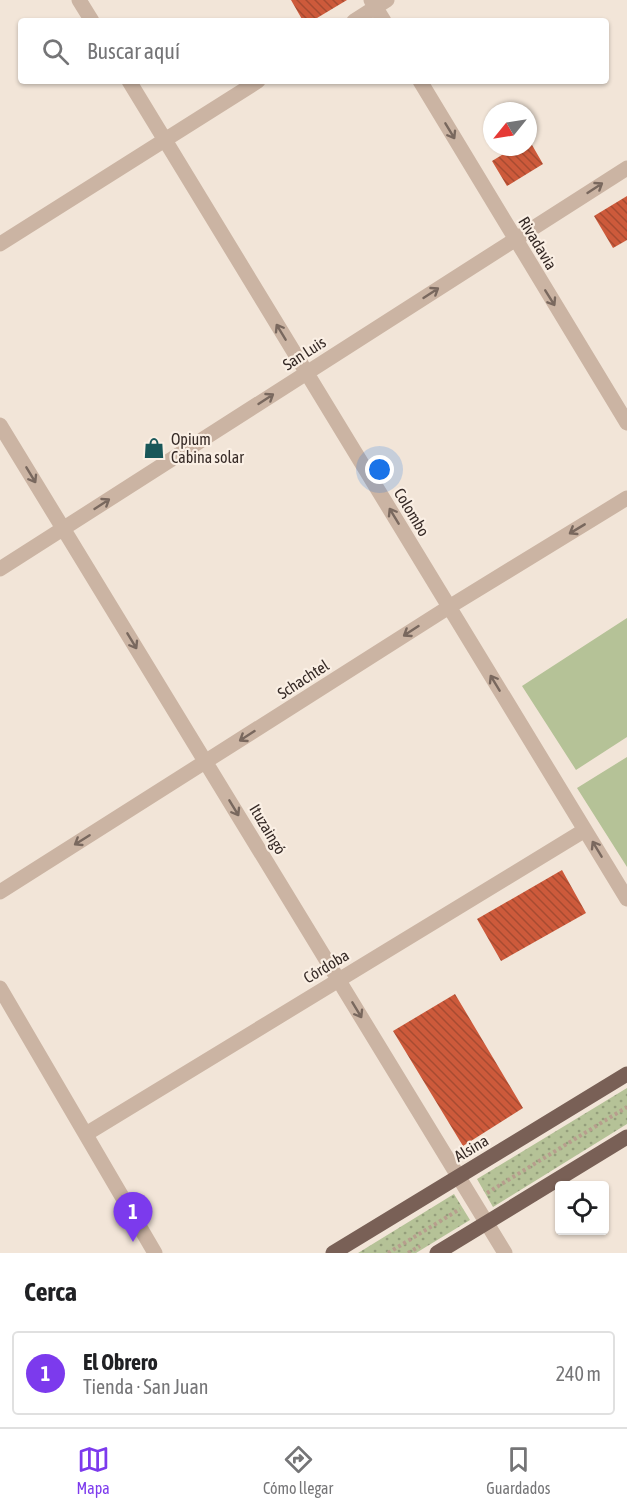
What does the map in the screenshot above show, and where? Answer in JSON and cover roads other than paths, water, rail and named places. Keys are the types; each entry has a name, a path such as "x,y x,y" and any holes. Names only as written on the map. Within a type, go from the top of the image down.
{"main road":[{"name":"Alsina","path":"333,1253 627,1074"},
{"path":"437,1253 627,1137"}],"street":[{"path":"79,0 90,18"},
{"path":"358,18 378,2 383,18"},
{"name":"Colombo","path":"131,84 627,899"},
{"path":"0,244 253,84"},
{"name":"Rivadavia","path":"422,84 514,240 627,423"},
{"name":"San Luis","path":"0,569 627,168"},
{"name":"Ituzaingó","path":"0,425 505,1253"},
{"name":"Schachtel","path":"0,892 449,607 627,498"},
{"name":"Córdoba","path":"86,1134 585,830"},
{"path":"0,988 154,1253"}],"place":[{"name":"Opium Cabina solar","path":"154,448"},
{"name":"El Obrero","path":"133,1242"}]}
